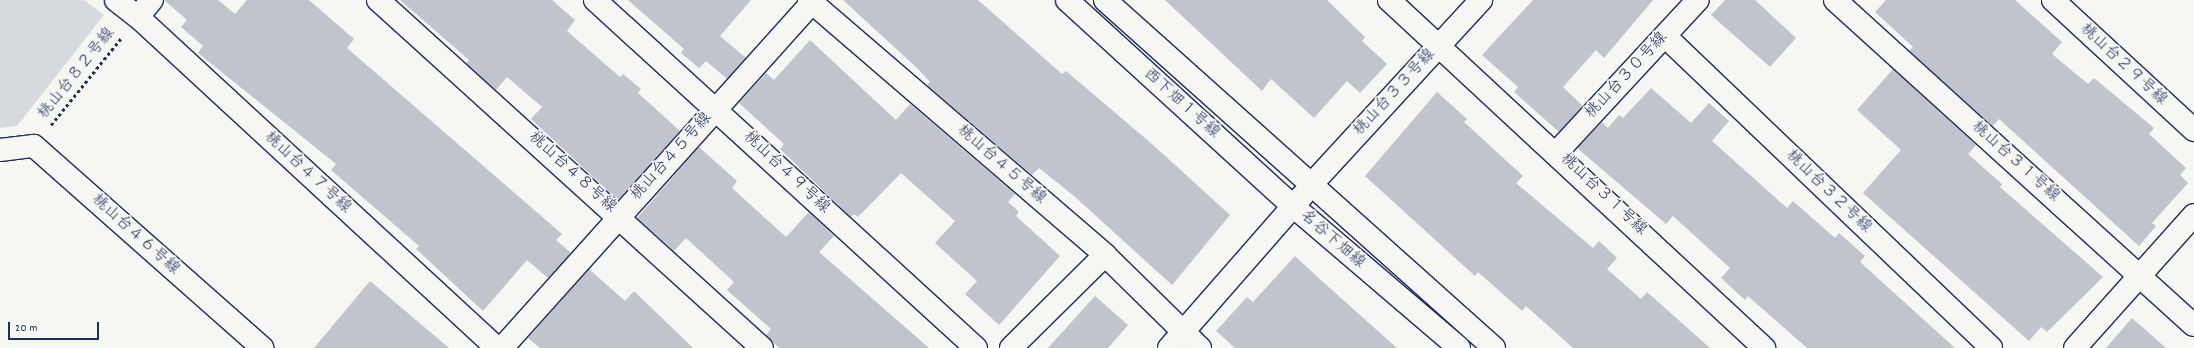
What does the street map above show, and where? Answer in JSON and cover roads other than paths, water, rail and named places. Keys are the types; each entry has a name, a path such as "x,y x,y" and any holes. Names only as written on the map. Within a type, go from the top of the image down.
{"street":[{"name":"桃山台４７号線","path":"116,0 138,17 497,348"},
{"path":"138,17 152,0"},
{"name":"桃山台４８号線","path":"378,0 619,215 762,348"},
{"name":"桃山台４９号線","path":"595,0 716,108 976,348"},
{"name":"西下畑１号線","path":"1068,0 1294,207"},
{"name":"西下畑１号線","path":"1105,0 1310,186"},
{"name":"桃山台３１号線","path":"1389,0 1557,152 1764,348"},
{"name":"桃山台３３号線","path":"1294,207 1310,186 1481,0"},
{"name":"桃山台３０号線","path":"1557,152 1698,0"},
{"name":"桃山台３１号線","path":"1835,0 2194,325"},
{"name":"桃山台２９号線","path":"2052,0 2194,130"},
{"name":"桃山台４５号線","path":"502,348 810,2 1105,255 1176,340 1200,348"},
{"name":"桃山台３２号線","path":"1665,36 1991,348"},
{"name":"桃山台４６号線","path":"0,150 34,146 262,348"},
{"name":"名谷下畑線","path":"1310,186 1494,348"},
{"name":"名谷下畑線","path":"1176,340 1294,207 1459,348"},
{"path":"2076,348 2142,277 2194,215"},
{"path":"1011,348 1105,255"}]}
